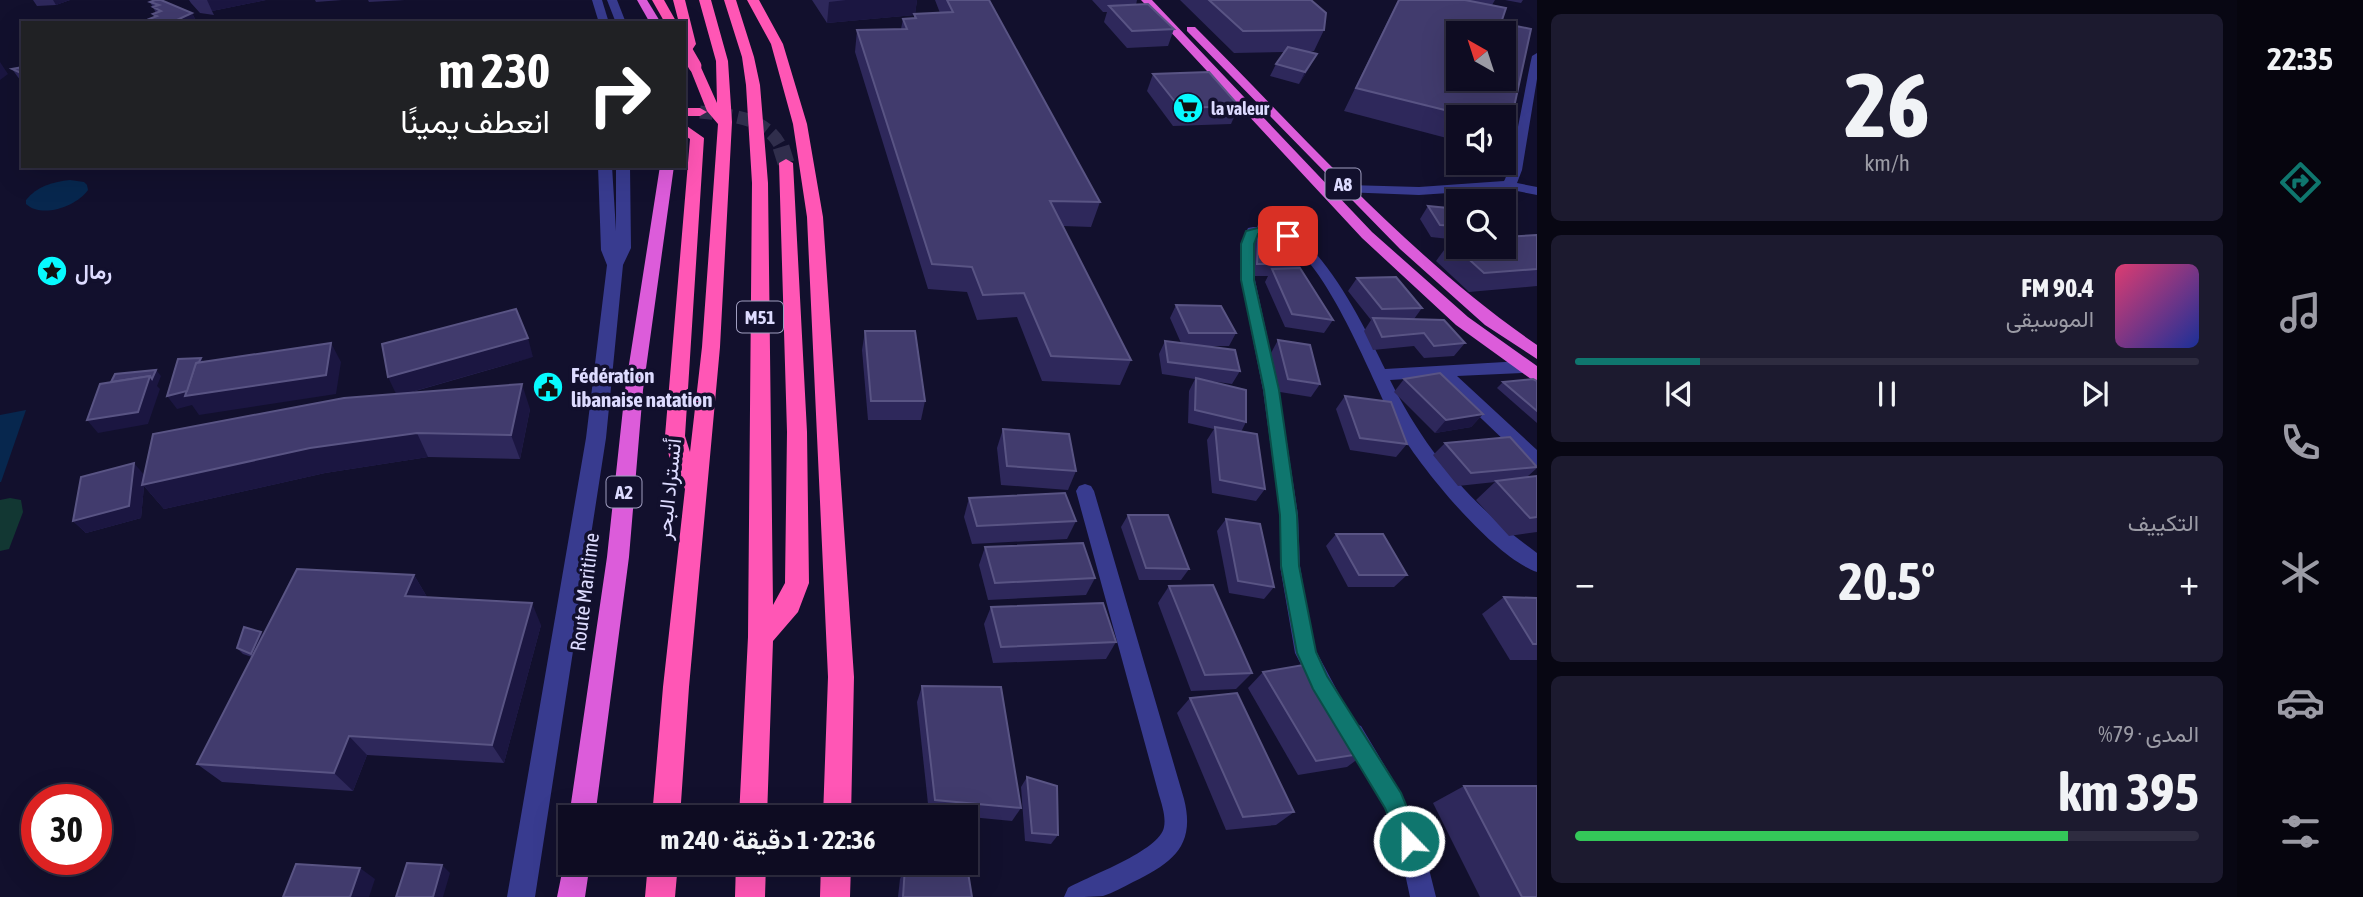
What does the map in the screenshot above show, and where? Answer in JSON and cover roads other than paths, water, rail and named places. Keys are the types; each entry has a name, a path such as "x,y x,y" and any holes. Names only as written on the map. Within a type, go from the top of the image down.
{"highway":[{"path":"642,0 655,21"},
{"path":"658,0 670,21"},
{"path":"679,0 684,21"},
{"name":"أتستراد البحر","path":"667,805 711,347 725,122 722,61 705,0"},
{"name":"M51","path":"730,0 748,57 756,115 758,156 761,637 754,805"},
{"path":"753,0 777,44 800,124 815,217 841,677 837,805"},
{"name":"A8","path":"1146,0 1367,235 1462,321 1530,371"},
{"name":"A8","path":"1163,0 1441,280 1491,321 1537,353"},
{"path":"686,28 690,44 686,51"},
{"path":"686,50 714,111 725,122"},
{"path":"686,112 700,112"},
{"path":"686,129 698,138 697,166 688,226 675,436 680,456 697,490"},
{"path":"761,637 789,604 797,583 797,432 786,163"},
{"name":"Route Maritime","path":"584,805 618,557 634,390 667,168"},
{"path":"571,897 574,875"},
{"path":"660,897 662,875"},
{"path":"750,897 751,875"},
{"path":"835,897 836,875"}],"street":[{"path":"597,0 603,21"},
{"path":"612,0 620,21"},
{"path":"1507,185 1513,180 1516,170 1527,98 1537,56"},
{"path":"605,168 609,250 615,264"},
{"path":"521,897 596,438 615,264 623,248 623,168"},
{"path":"1348,189 1419,191 1507,185 1537,191"},
{"path":"1423,897 1409,841 1393,801 1306,653 1290,566 1289,515 1271,390 1248,280 1248,244 1253,231 1278,231 1307,251 1328,275 1413,441 1449,488 1500,538 1537,564"},
{"path":"1379,375 1530,371"},
{"path":"1442,372 1537,461"},
{"path":"1077,897 1092,886 1139,866 1163,852 1169,847 1177,830 1171,795 1085,491"}],"water":[{"path":"70,180 87,185 88,190 76,201 50,210 33,208 26,204 30,195 40,188"},
{"path":"26,410 1,482 0,482 0,415"}],"tunnel":[{"path":"700,112 735,117 758,124 776,138 781,147"},
{"path":"781,147 786,163"}],"place":[{"name":"la valeur","path":"1188,108"},
{"name":"رمال","path":"52,271"},
{"name":"Fédération libanaise natation","path":"548,387"}]}
